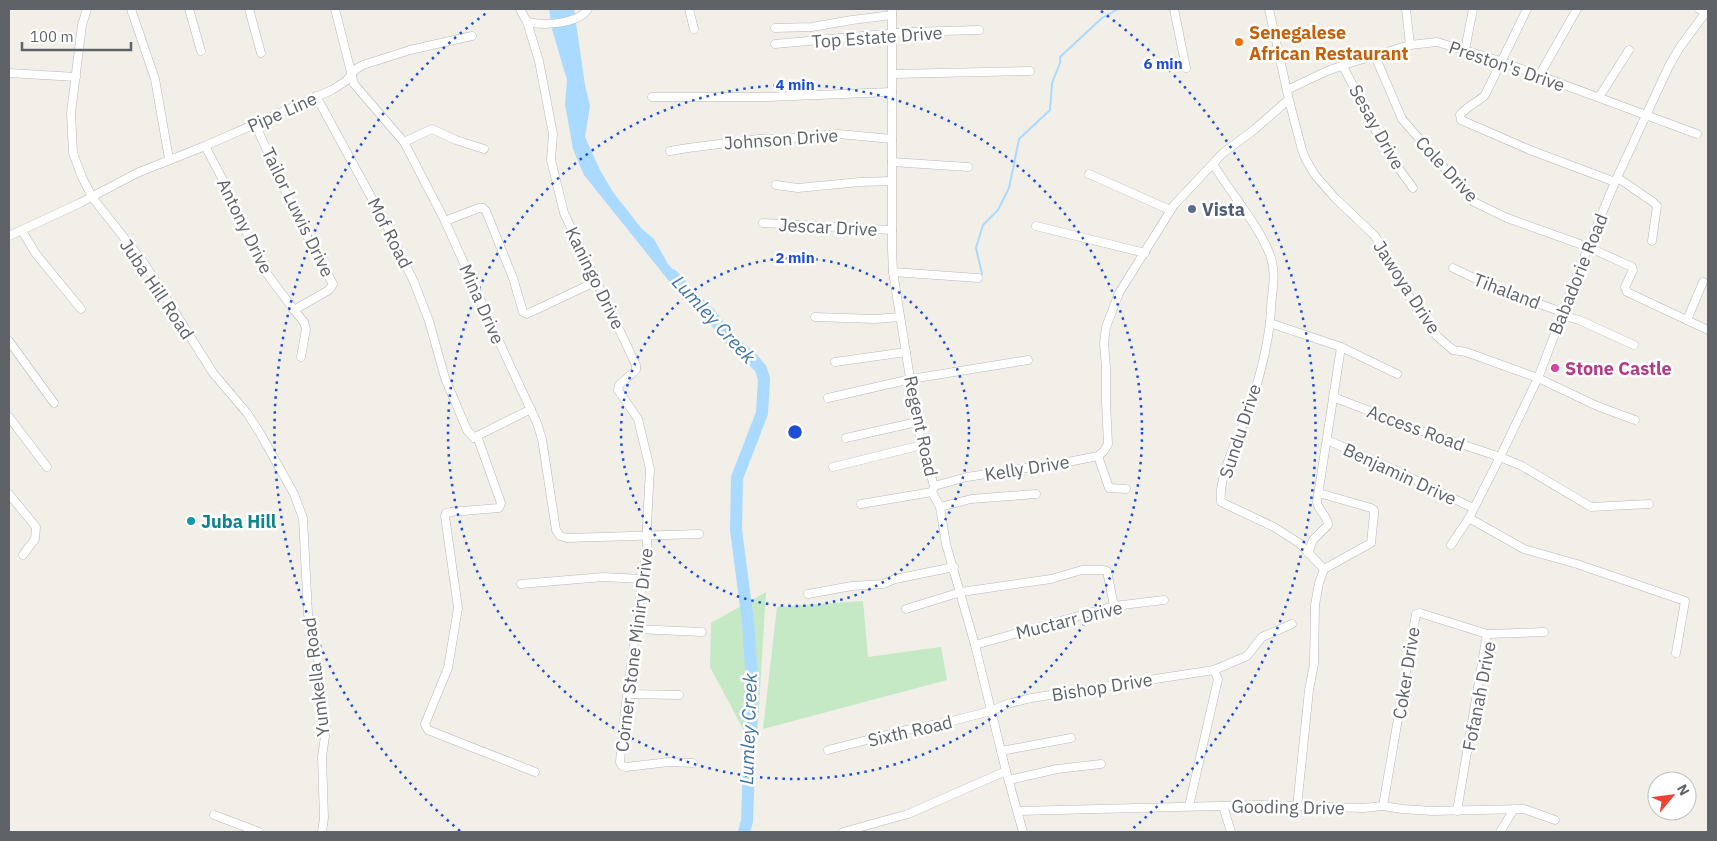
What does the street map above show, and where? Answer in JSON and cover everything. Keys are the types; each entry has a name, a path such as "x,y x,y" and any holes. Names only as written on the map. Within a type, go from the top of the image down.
{"street":[{"name":"Juba Hill Road","path":"87,9 82,25 72,113 73,153 82,177 92,197 144,262 213,373 247,413 260,434 303,518 306,552"},
{"path":"130,9 155,79 169,159"},
{"path":"189,9 201,51"},
{"path":"249,9 261,53"},
{"name":"Mina Drive","path":"335,9 354,84 404,142 445,221 531,409 542,439 556,530 560,536 567,538 647,535"},
{"name":"Kaningo Drive","path":"520,9 527,22 539,61 553,134 551,160 564,213 636,366 636,370 619,385 618,390 638,419 650,469 647,535"},
{"path":"527,22 548,24 577,19 588,9"},
{"path":"690,9 694,29"},
{"path":"1174,9 1186,68"},
{"name":"Jawoya Drive","path":"1269,9 1302,150 1316,175 1335,198 1375,236 1416,308 1437,336 1453,350 1466,352 1538,378 1598,406 1635,420"},
{"path":"1406,9 1410,45"},
{"path":"1464,50 1473,9"},
{"path":"1528,9 1500,61 1485,95 1466,108 1460,115 1461,120 1530,150 1617,180 1654,202 1657,206 1652,241"},
{"path":"1539,76 1577,9"},
{"name":"Babadorie Road","path":"1451,545 1469,518 1538,378 1588,247 1646,114 1669,66 1704,11"},
{"path":"775,28 812,27 892,12"},
{"name":"Regent Road","path":"892,12 891,180 893,272 900,317 922,446 940,508 946,544 961,592 1008,780 1023,832"},
{"name":"Top Estate Drive","path":"775,44 892,34 979,30"},
{"name":"Pipe Line","path":"9,236 92,197 137,173 205,146 332,90 346,82 356,69 363,65 400,53 472,36"},
{"name":"Preston's Drive","path":"1287,90 1327,71 1410,45 1437,42 1500,61 1697,134"},
{"path":"1600,97 1629,50"},
{"name":"Cole Drive","path":"1375,56 1402,119 1474,202 1507,218 1588,247 1632,267 1633,270 1625,287 1627,292 1687,320"},
{"name":"Sesay Drive","path":"1343,66 1386,151 1413,188"},
{"path":"893,74 1030,71"},
{"path":"9,73 76,77"},
{"path":"652,97 776,96 892,92"},
{"name":"Mof Road","path":"316,96 387,226 414,282 429,321 445,378 467,430 474,438 477,436"},
{"path":"1126,489 1109,488 1098,456 1104,452 1108,444 1104,343 1106,327 1119,293 1170,210 1194,182 1223,153 1255,129 1288,100"},
{"name":"Tailor Luwis Drive","path":"255,124 300,223 333,284 329,290 294,310"},
{"path":"404,142 432,128 456,140 484,149"},
{"name":"Johnson Drive","path":"670,151 759,139 839,134 892,140"},
{"name":"Antony Drive","path":"205,146 224,182 262,267 304,322 306,329 301,357"},
{"path":"892,162 968,167"},
{"name":"Sundu Drive","path":"1213,164 1260,235 1271,257 1274,278 1270,323 1254,395 1235,440 1223,480 1221,502 1274,527 1299,543 1324,569"},
{"path":"1089,174 1170,210"},
{"path":"776,185 798,188 891,180"},
{"path":"445,221 479,208 483,208 486,211 526,314 597,281"},
{"name":"Jescar Drive","path":"764,223 892,230"},
{"path":"1036,226 1145,253"},
{"path":"22,231 36,254 81,309"},
{"name":"Tihaland","path":"1453,268 1495,288 1562,313 1634,345"},
{"path":"893,272 978,278"},
{"path":"1703,282 1687,320 1708,330"},
{"path":"815,317 875,319 900,317"},
{"path":"1270,323 1341,347 1397,374"},
{"path":"9,341 54,403"},
{"path":"1308,553 1313,540 1328,525 1327,519 1318,505 1341,347"},
{"path":"836,362 906,352"},
{"path":"828,398 911,379 1028,360"},
{"name":"Access Road","path":"1333,398 1522,466 1591,507 1649,504"},
{"path":"531,409 477,436 501,503 499,508 446,513 458,620 448,668 425,727 428,730 535,772"},
{"path":"9,418 47,468"},
{"path":"846,438 917,422"},
{"name":"Benjamin Drive","path":"1327,440 1473,508"},
{"path":"833,467 922,446"},
{"name":"Kelly Drive","path":"861,504 933,489 968,477 1098,456"},
{"path":"1297,807 1309,690 1314,664 1315,605 1319,583 1324,569 1371,542 1374,514 1374,510 1371,508 1319,493"},
{"path":"9,494 36,527 35,539 23,555"},
{"path":"940,508 971,500 1036,494"},
{"path":"1469,518 1524,549 1577,564 1685,601 1676,653"},
{"path":"647,535 699,534"},
{"name":"Corner Stone Miniry Drive","path":"647,535 620,762 622,766 626,767 669,762 693,763"},
{"name":"Yumkella Road","path":"306,552 308,614 319,666 318,682 326,728 322,757 324,818 322,832"},
{"path":"808,594 852,586 883,584 954,567"},
{"path":"906,609 961,592 1052,579 1082,570 1108,571 1114,606"},
{"path":"521,584 603,577 642,579"},
{"name":"Muctarr Drive","path":"975,645 1114,606 1164,600"},
{"name":"Coker Drive","path":"1383,806 1416,614 1487,634"},
{"name":"Bishop Drive","path":"991,711 1007,704 1032,698 1214,670 1247,656 1262,637 1292,624"},
{"path":"636,629 702,632"},
{"name":"Fofanah Drive","path":"1458,810 1487,634 1544,632"},
{"path":"1190,806 1218,679 1214,670"},
{"path":"628,694 678,695"},
{"name":"Sixth Road","path":"828,750 991,711"},
{"path":"1001,751 1071,738"},
{"path":"1008,780 1057,770 1102,764"},
{"path":"843,832 908,814 1006,770"},
{"name":"Gooding Drive","path":"1018,812 1190,806 1258,805 1362,808 1383,806 1402,810 1524,809 1555,820"},
{"path":"1223,806 1231,832"},
{"path":"1500,832 1514,809"},
{"path":"214,815 259,832"}],"green space":[{"path":"766,592 756,753 710,667 711,623"},
{"path":"863,601 868,657 941,647 947,680 763,729 777,607"}],"water":[{"path":"549,9 574,9 585,85 590,106 585,137 600,170 613,192 641,228 654,239 668,264 686,285 677,291 584,175 573,149 565,104 567,80 552,29"}],"waterway":[{"path":"982,274 976,248 983,225 998,210 1009,188 1019,139 1050,110 1052,83 1060,63 1060,57 1102,18 1118,9"},
{"name":"Lumley Creek","path":"672,275 709,313 734,344 749,355 761,369 764,379 762,413 737,478 736,530 748,622 752,682 747,821 744,832"}],"place":[{"name":"Senegalese African Restaurant","path":"1239,42"},
{"name":"Vista","path":"1192,209"},
{"name":"Stone Castle","path":"1555,368"},
{"name":"Juba Hill","path":"191,521"}]}
